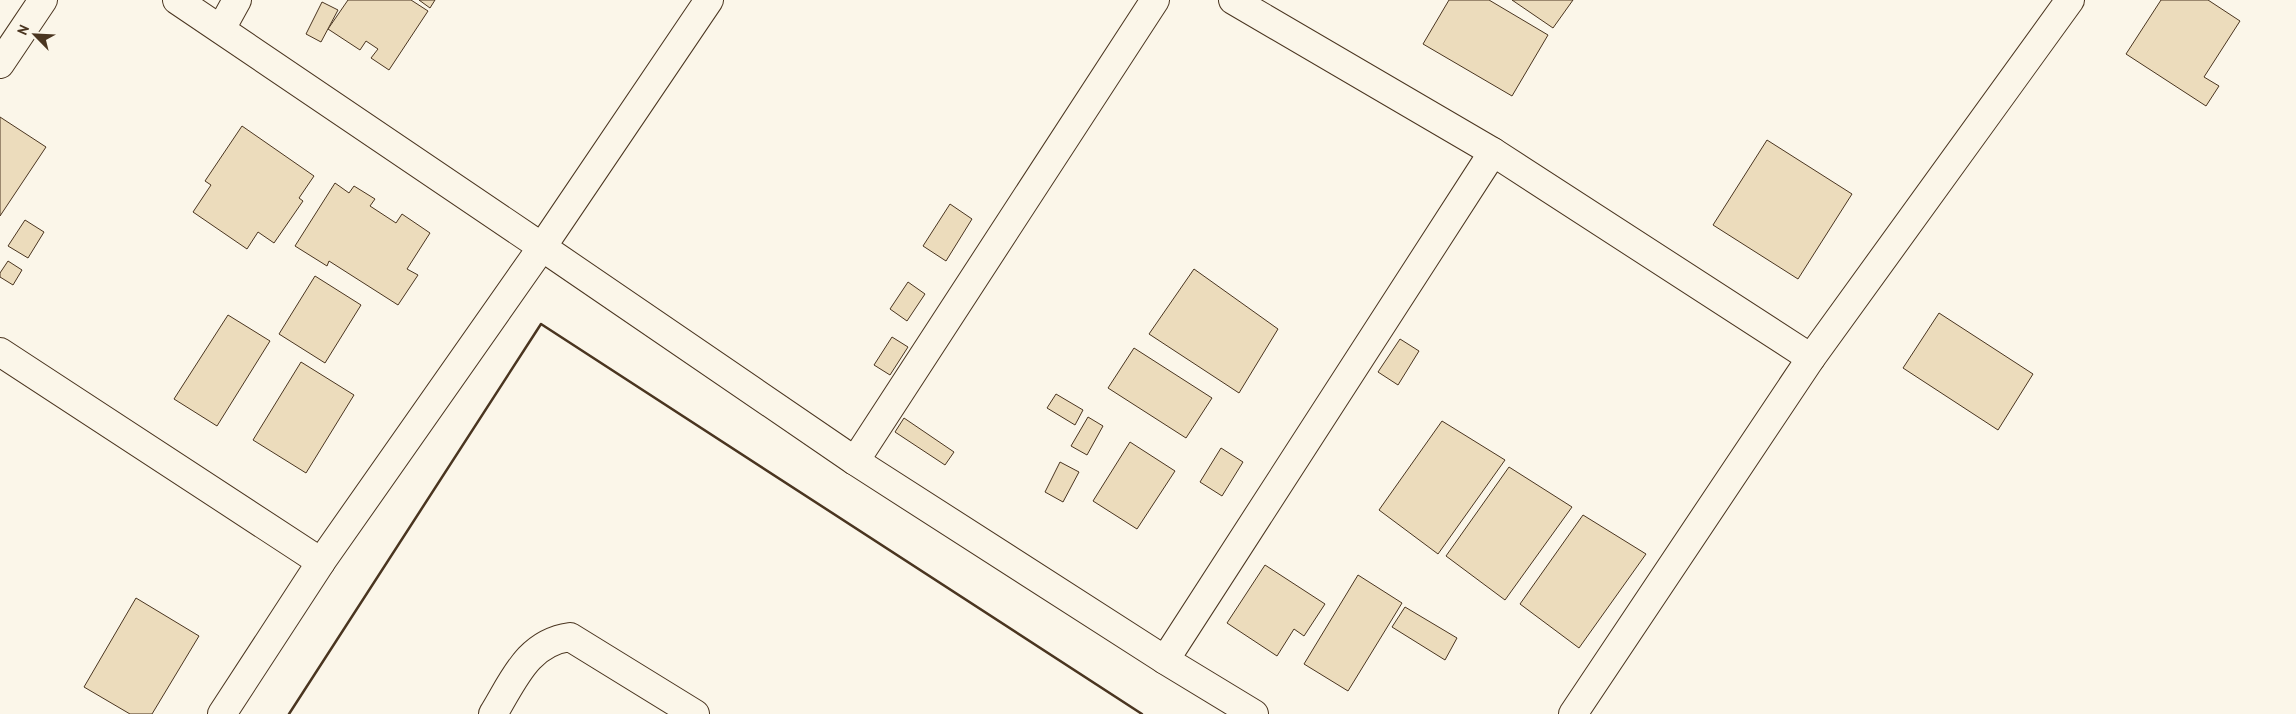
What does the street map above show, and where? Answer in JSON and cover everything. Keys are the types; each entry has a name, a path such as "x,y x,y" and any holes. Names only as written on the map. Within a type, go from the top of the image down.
{"street":[{"path":"0,64 42,0"},
{"path":"177,0 855,461 1165,660 1254,714"},
{"path":"220,29 237,0"},
{"path":"222,714 322,562 542,247 709,0"},
{"path":"855,461 1155,0"},
{"path":"1232,0 1493,152 1811,358"},
{"path":"1573,714 1811,358 2070,0"},
{"path":"1165,660 1493,152"},
{"path":"0,352 322,562"},
{"path":"493,714 529,655 553,639 570,637 695,714"}],"building":[{"path":"348,0 411,0 428,11 389,70 371,58 378,49 366,41 360,50 328,29"},
{"path":"419,0 435,0 430,8"},
{"path":"1449,0 1489,0 1548,35 1512,96 1423,44"},
{"path":"1512,0 1573,0 1553,28"},
{"path":"2161,0 2208,0 2240,21 2204,77 2219,86 2206,106 2126,54"},
{"path":"322,2 338,10 321,42 306,34"},
{"path":"0,117 46,147 0,216"},
{"path":"242,126 314,176 299,198 303,201 274,243 258,232 247,249 193,212 211,185 205,181"},
{"path":"1767,140 1852,194 1798,279 1713,225"},
{"path":"335,183 349,193 354,186 375,199 370,206 396,223 402,214 430,233 407,269 418,275 398,305 329,261 327,266 295,246"},
{"path":"950,204 972,219 946,261 923,246"},
{"path":"25,220 44,232 28,258 8,246"},
{"path":"8,261 22,270 13,285 0,277 0,273"},
{"path":"1194,269 1278,329 1239,393 1149,334"},
{"path":"315,276 361,305 325,363 279,334"},
{"path":"908,282 925,294 907,321 890,309"},
{"path":"1939,313 2033,374 1998,430 1903,368"},
{"path":"228,315 270,341 217,426 174,399"},
{"path":"892,337 908,347 890,375 874,365"},
{"path":"1400,339 1419,351 1398,385 1378,372"},
{"path":"1134,348 1212,398 1186,438 1108,388"},
{"path":"301,362 354,395 306,473 253,440"},
{"path":"1056,394 1083,410 1075,425 1047,408"},
{"path":"1088,417 1103,426 1087,455 1071,446"},
{"path":"904,418 954,452 945,465 895,432"},
{"path":"1442,421 1505,460 1438,554 1379,510"},
{"path":"1130,442 1175,471 1137,529 1093,501"},
{"path":"1221,448 1243,462 1222,496 1200,482"},
{"path":"1060,462 1079,472 1063,502 1045,492"},
{"path":"1509,467 1572,507 1505,600 1446,556"},
{"path":"1583,515 1646,554 1579,648 1520,604"},
{"path":"1265,565 1325,604 1304,636 1294,629 1277,656 1227,623"},
{"path":"1358,575 1402,603 1348,691 1304,664"},
{"path":"136,598 199,636 152,714 130,714 84,687"},
{"path":"1405,607 1457,638 1445,660 1392,627"}],"wall":[{"path":"289,714 541,324 1142,714"}]}
